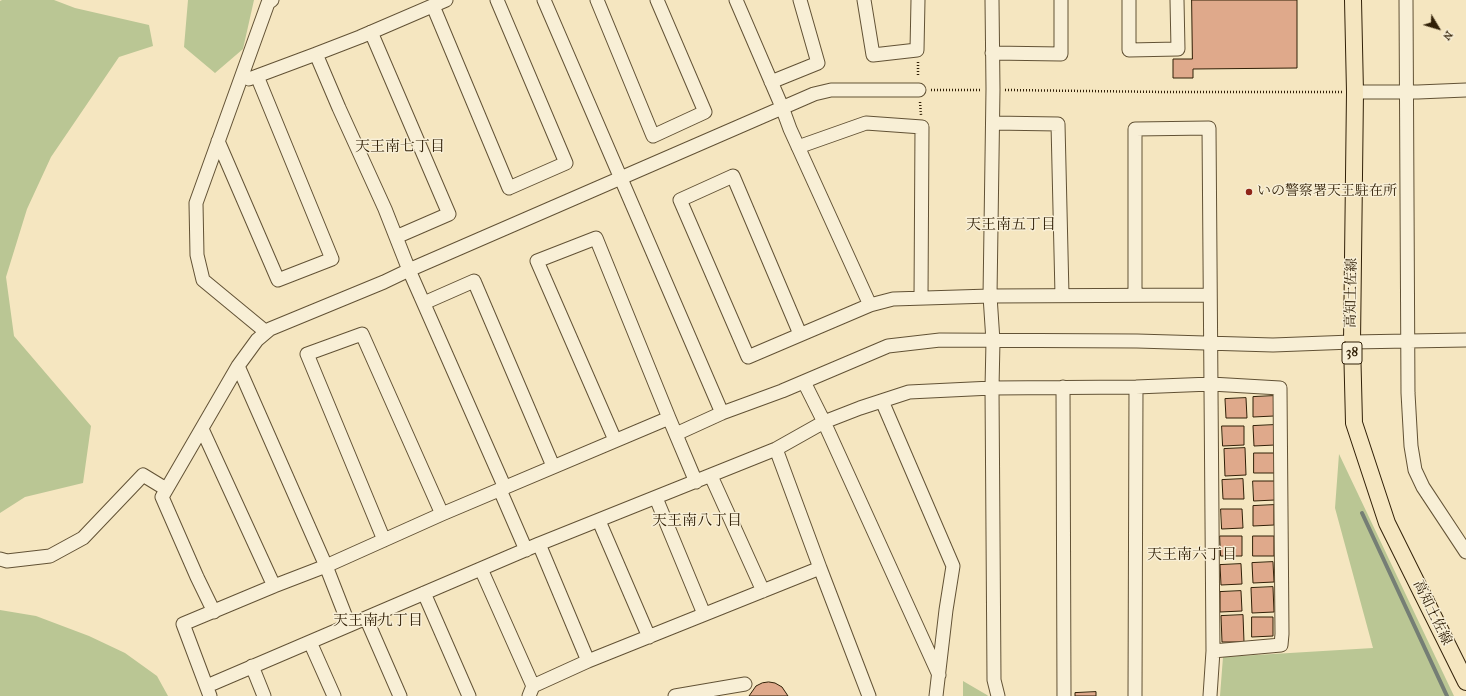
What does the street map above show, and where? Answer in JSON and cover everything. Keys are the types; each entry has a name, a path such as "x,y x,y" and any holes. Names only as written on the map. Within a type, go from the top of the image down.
{"main road":[{"name":"高知土佐線","path":"1353,0 1355,92 1352,342 1354,423 1387,523 1466,682"}],"street":[{"path":"266,332 203,280 197,256 196,203 268,3 272,0"},
{"path":"239,83 371,32 446,0"},
{"path":"433,6 509,188 566,163 497,0"},
{"path":"544,0 722,413"},
{"path":"597,0 653,136 705,112 657,0"},
{"path":"736,0 798,147 870,305"},
{"path":"771,82 818,63 800,0"},
{"path":"864,0 873,55 917,50 918,0"},
{"path":"992,0 993,123 990,296 993,341 994,680 998,696"},
{"path":"992,53 1061,54 1061,0"},
{"path":"1130,0 1129,50 1178,49 1177,0"},
{"path":"1406,0 1409,341 1408,393 1411,446 1415,470 1423,487 1466,552"},
{"path":"371,32 449,214 396,237"},
{"path":"316,54 424,303 526,550"},
{"path":"218,141 278,280 332,259 257,76"},
{"path":"214,612 196,577 162,496 238,366 256,340 270,329 384,282 814,94 831,90 918,90"},
{"path":"1355,92 1466,90"},
{"path":"798,147 866,123 922,127 921,298"},
{"path":"993,123 1058,124 1062,295"},
{"path":"1135,295 1135,128 1209,128 1213,651 1210,696"},
{"path":"800,334 733,176 680,200 748,357 870,305 893,299 1062,295 1210,295"},
{"path":"615,440 537,261 596,238 696,482"},
{"path":"424,303 474,281 553,466"},
{"path":"384,540 307,354 362,334 442,514"},
{"path":"676,434 722,413 804,382 888,346 940,340 1137,341 1273,345 1466,340"},
{"path":"238,366 326,566 349,625"},
{"path":"804,382 824,422 939,675"},
{"path":"669,418 553,466 326,566 183,624 208,691 252,666 539,544 776,449 824,422 860,408 909,392 992,388 1136,387 1211,384 1280,388 1281,645 1213,651"},
{"path":"1063,387 1064,696"},
{"path":"1135,696 1136,387"},
{"path":"882,401 953,566 936,696"},
{"path":"202,429 274,586"},
{"path":"776,449 869,696"},
{"path":"0,559 7,561 50,556 83,538 143,475 166,489"},
{"path":"711,476 763,591"},
{"path":"656,498 704,614"},
{"path":"598,520 648,637"},
{"path":"539,544 588,661"},
{"path":"482,569 531,691 588,661 820,568"},
{"path":"424,593 469,696"},
{"path":"366,618 400,696"},
{"path":"310,642 334,696"},
{"path":"252,666 264,696"},
{"path":"675,696 745,684"}],"path":[{"path":"918,90 993,89 1166,92 1355,92"}],"green space":[{"path":"54,0 75,8 149,25 153,46 119,57 51,157 27,209 6,277 14,336 91,426 83,483 25,497 0,513 0,1"},
{"path":"188,0 254,0 243,49 215,73 184,47"},
{"path":"1339,454 1454,696 1220,696 1223,657 1373,648 1335,508"},
{"path":"0,610 36,616 89,636 125,653 157,676 168,696 0,696"},
{"path":"963,681 987,695 988,696 963,696"}],"building":[{"path":"1192,0 1297,0 1297,68 1193,69 1193,78 1173,78 1173,59 1192,59"},
{"path":"1274,396 1274,416 1253,417 1253,397"},
{"path":"1246,398 1247,418 1226,418 1225,399"},
{"path":"1274,425 1275,445 1254,446 1253,426"},
{"path":"1222,426 1244,426 1244,445 1223,446"},
{"path":"1245,448 1246,475 1225,476 1224,449"},
{"path":"1254,453 1275,453 1275,473 1254,473"},
{"path":"1243,479 1244,499 1223,499 1222,480"},
{"path":"1253,481 1275,481 1275,500 1254,501"},
{"path":"1274,505 1274,525 1253,526 1253,506"},
{"path":"1221,509 1242,509 1243,528 1222,529"},
{"path":"1220,536 1242,536 1242,556 1221,556"},
{"path":"1253,536 1274,536 1274,556 1253,556"},
{"path":"1273,562 1274,582 1253,583 1252,563"},
{"path":"1241,564 1242,584 1221,585 1220,565"},
{"path":"1273,587 1274,612 1252,613 1251,588"},
{"path":"1241,591 1242,611 1220,612 1220,592"},
{"path":"1243,615 1244,642 1222,642 1221,616"},
{"path":"1252,617 1273,617 1273,636 1252,637"},
{"path":"769,682 775,683 782,687 788,696 749,696 756,686"},
{"path":"1096,692 1096,696 1075,696 1075,693"}],"waterway":[{"path":"1362,513 1447,696"}],"place":[{"name":"いの警察署天王駐在所","path":"1249,192"}],"district":[{"name":"天王南七丁目","path":"400,147"},
{"name":"天王南五丁目","path":"1011,225"},
{"name":"天王南八丁目","path":"697,521"},
{"name":"天王南六丁目","path":"1192,555"},
{"name":"天王南九丁目","path":"378,621"}]}
